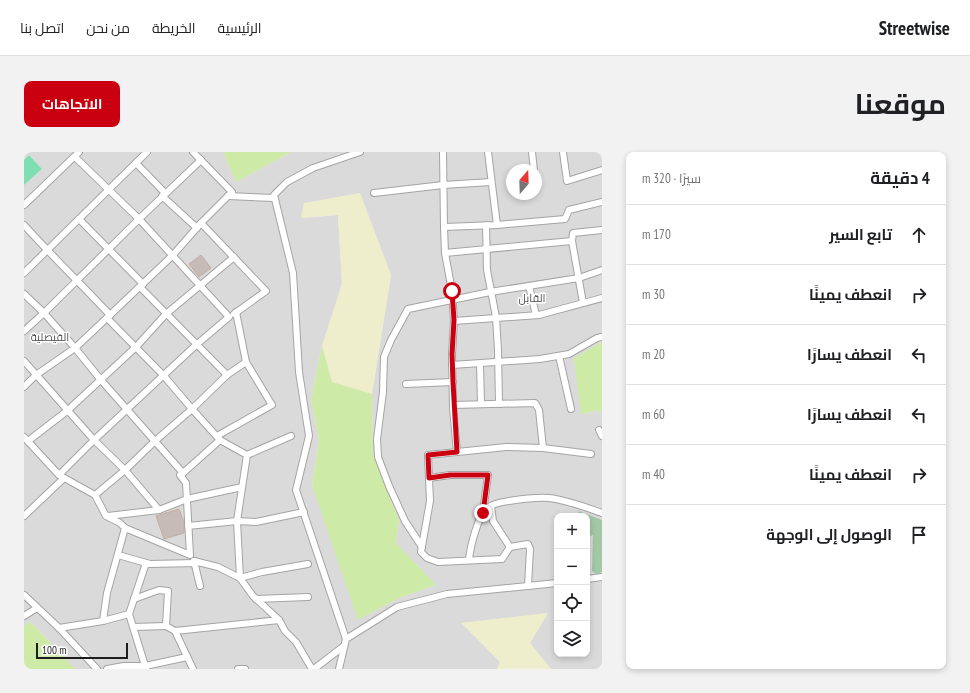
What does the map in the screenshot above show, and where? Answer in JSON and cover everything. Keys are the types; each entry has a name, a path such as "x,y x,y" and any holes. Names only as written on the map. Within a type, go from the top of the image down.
{"street":[{"path":"24,273 147,152"},
{"path":"24,387 36,376 75,348 109,317 173,255 199,225 232,192 193,152"},
{"path":"339,669 346,639 296,490 308,436 299,372 292,273 274,195 287,182 312,168 360,152"},
{"path":"442,152 445,254 452,291 454,320 452,365 453,406 457,452"},
{"path":"488,152 497,225"},
{"path":"532,152 533,164"},
{"path":"562,152 566,181 602,170"},
{"path":"24,205 77,154 108,190 139,219 229,317"},
{"path":"24,331 201,160"},
{"path":"24,516 94,440 128,410 196,345 229,317 266,291 234,257 164,195 136,163"},
{"path":"374,193 443,185 491,182"},
{"path":"228,196 274,198"},
{"path":"444,227 497,225 565,219 569,210 602,202"},
{"path":"79,219 142,285 166,314 226,375"},
{"path":"24,225 78,280 109,317 164,376 218,438 247,455"},
{"path":"486,225 486,250 490,292 496,317 499,404"},
{"path":"583,303 572,241 573,233 602,230"},
{"path":"445,254 572,241"},
{"path":"190,555 125,528 120,523 106,516 95,495 61,477 26,439 67,411 136,347 166,314 234,257"},
{"path":"422,547 405,521 378,457 377,439 383,392 384,358 391,340 408,309 490,292 578,278 602,270"},
{"path":"529,286 536,315"},
{"path":"24,294 44,313 101,380 184,473"},
{"path":"454,320 536,315 602,298"},
{"path":"200,586 195,562 190,555 186,483 180,476 218,438 272,405 246,362 236,312"},
{"path":"452,365 540,359 559,356 568,354 597,338 602,337"},
{"path":"559,356 571,409"},
{"path":"24,361 67,411 125,470 159,510"},
{"path":"95,495 192,409 226,375 246,362"},
{"path":"480,364 482,404"},
{"path":"406,384 453,382"},
{"path":"453,406 535,403 539,410 543,448"},
{"path":"599,430 602,436"},
{"path":"247,455 292,436"},
{"path":"528,586 530,549 528,544 510,547 502,559 438,562 428,558 421,552 430,501 428,455 506,447 543,448 591,454"},
{"path":"240,578 237,521 247,455"},
{"path":"429,478 450,475 488,475 483,513"},
{"path":"106,516 159,510 187,498 242,487"},
{"path":"469,560 469,554 478,522 488,507 528,498 549,498 586,507 602,513"},
{"path":"491,506 493,522 510,547"},
{"path":"188,526 237,521 256,522 304,512"},
{"path":"103,621 107,593 125,528"},
{"path":"118,555 146,563 195,562 218,567 240,578 256,599 279,620 285,631 296,642 313,669 344,646"},
{"path":"145,667 129,614 146,563"},
{"path":"240,578 262,572 308,564"},
{"path":"590,579 602,577"},
{"path":"346,639 397,607 447,594 554,583"},
{"path":"134,599 159,590 168,591 166,626"},
{"path":"24,595 59,628 97,669"},
{"path":"256,599 308,597"},
{"path":"24,616 37,608"},
{"path":"59,628 103,621 129,614"},
{"path":"133,627 166,626 175,631 279,620"},
{"path":"175,631 193,669"},
{"path":"107,669 111,667 124,666 145,667 187,657"},
{"path":"238,669 245,669"}],"shaded area":[{"path":"24,152 223,152 236,182 291,152 602,152 602,342 574,358 582,414 600,410 602,416 602,669 551,669 530,643 547,614 462,623 500,662 497,669 75,669 31,622 24,626 24,185 42,169 29,155 24,160","holes":["360,194 391,275 372,394 373,454 399,521 396,543 436,585 399,598 359,619 312,485 319,441 311,400 322,346 342,284 338,215 301,218"]}],"green space":[{"path":"223,152 291,152 236,182"},
{"path":"29,155 42,169 24,185 24,160"},
{"path":"360,193 391,275 372,394 332,382 322,346 342,284 338,215 301,218 304,203"},
{"path":"602,342 602,416 600,410 581,414 574,358"},
{"path":"322,346 332,382 372,394 373,454 399,521 396,543 436,585 399,598 358,620 312,485 319,441 311,400"},
{"path":"590,515 602,520 602,572 597,574 592,571 593,535 590,536"},
{"path":"548,613 530,643 551,669 497,669 500,662 461,623"},
{"path":"31,622 75,669 24,669 24,626"}],"building":[{"path":"201,255 211,268 199,277 189,264"},
{"path":"179,509 184,522 184,533 164,539 156,516"}],"district":[{"name":"القابل","path":"532,298"},
{"name":"الفيصلية","path":"50,337"}],"route":[{"path":"452,291 454,320 452,354 457,452 428,455 429,478 450,475 488,475 483,513"}]}
